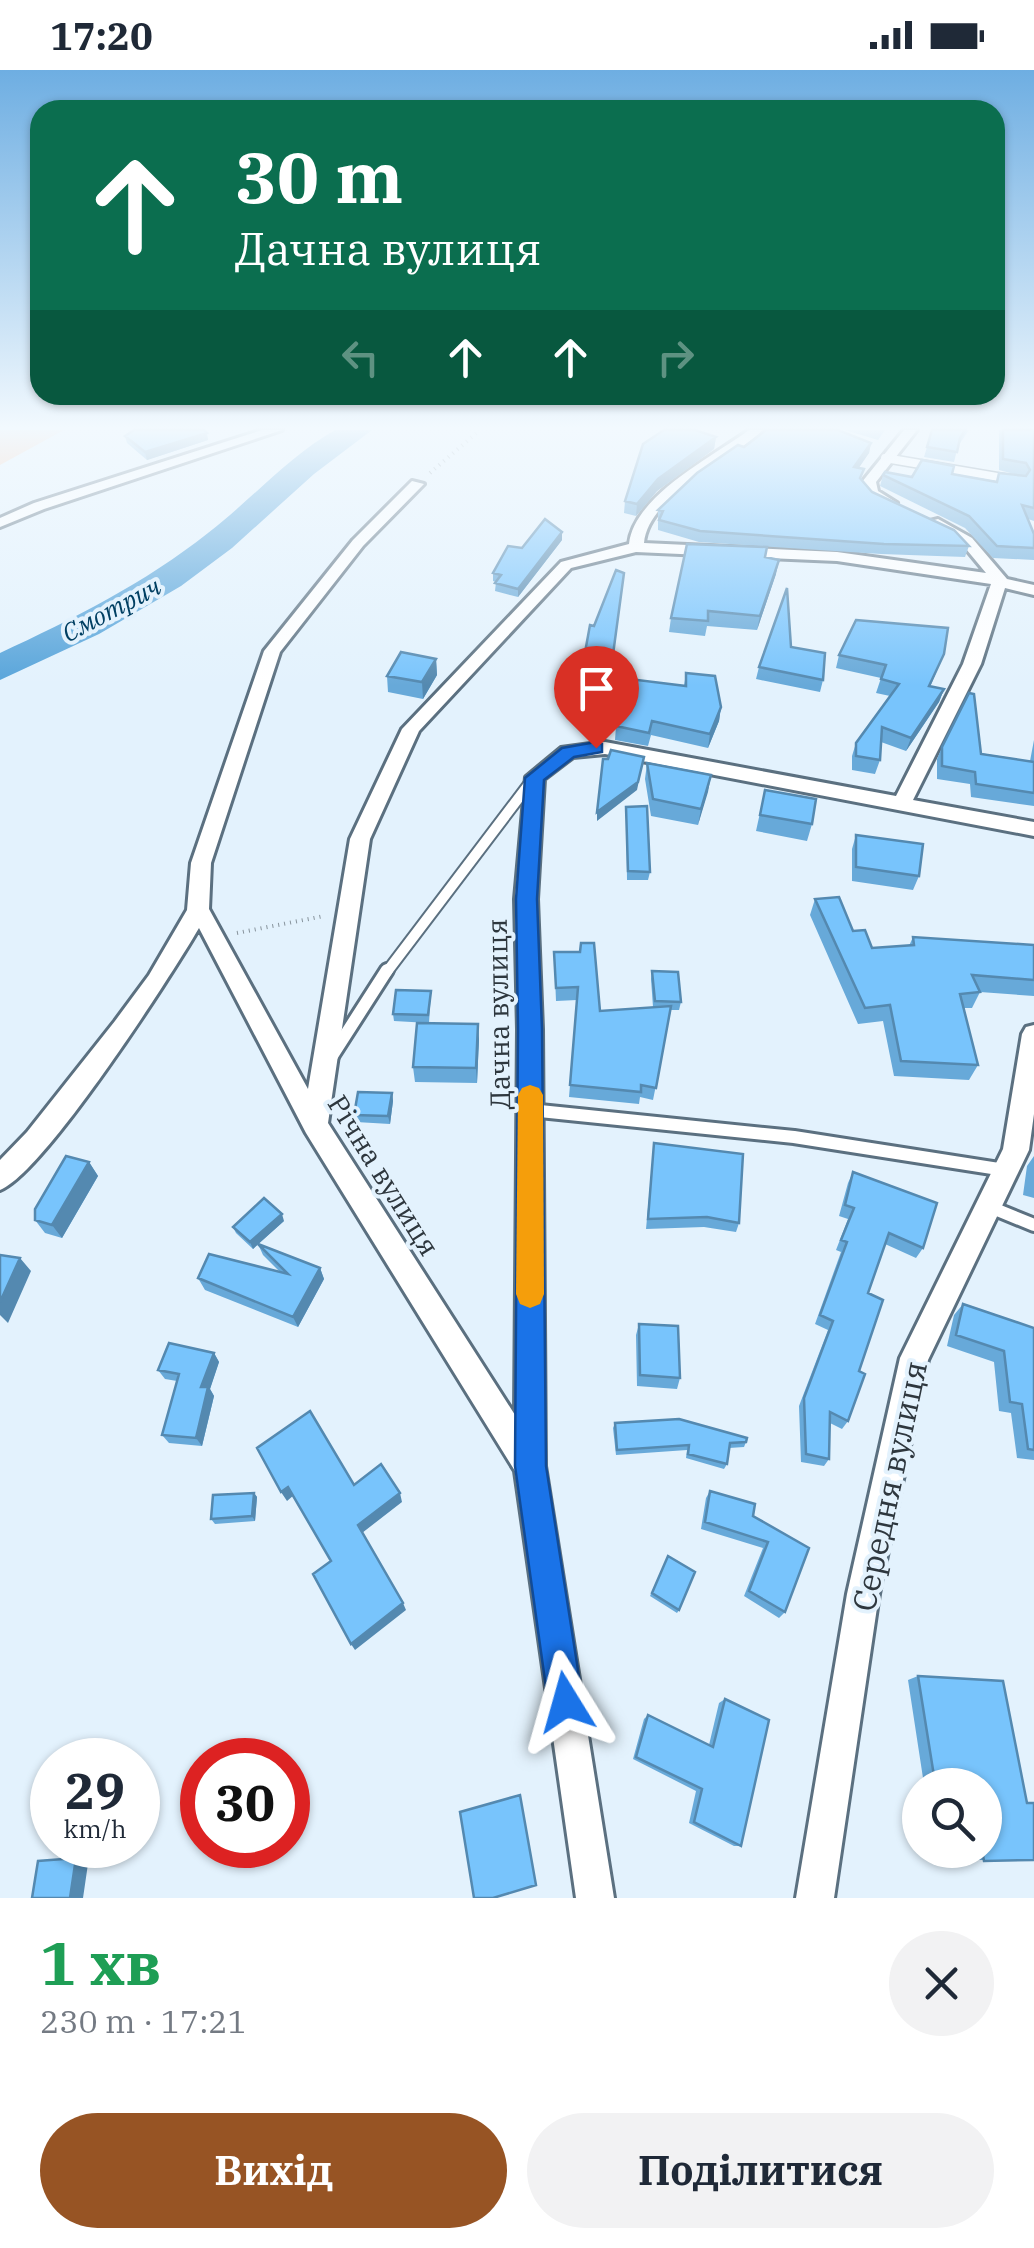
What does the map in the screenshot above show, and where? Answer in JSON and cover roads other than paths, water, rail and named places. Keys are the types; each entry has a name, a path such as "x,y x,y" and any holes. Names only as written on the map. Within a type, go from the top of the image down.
{"street":[{"path":"0,1178 36,1140 205,921 201,863 272,652 358,543 385,515"},
{"path":"636,546 637,530 651,515"},
{"path":"917,515 966,541 1000,580"},
{"path":"315,1124 360,839 411,729 566,565 636,546 816,554 971,572 1034,590"},
{"path":"902,803 972,664 1000,580"},
{"path":"535,778 568,752 605,748 1034,829"},
{"name":"Дачна вулиця","path":"530,1466 526,899 535,778"},
{"name":"Річна вулиця","path":"205,921 315,1124 530,1466"},
{"name":"Середня вулиця","path":"815,1898 863,1594 914,1358 1016,1150 1034,1034"},
{"path":"530,1466 595,1898"}],"lane":[{"path":"324,1066 340,1048 368,996 535,778"},
{"path":"530,1110 794,1137 1005,1170"},
{"path":"990,1206 1034,1225"}],"waterway":[{"name":"Смотрич","path":"0,668 141,595 195,560 250,515"}]}
